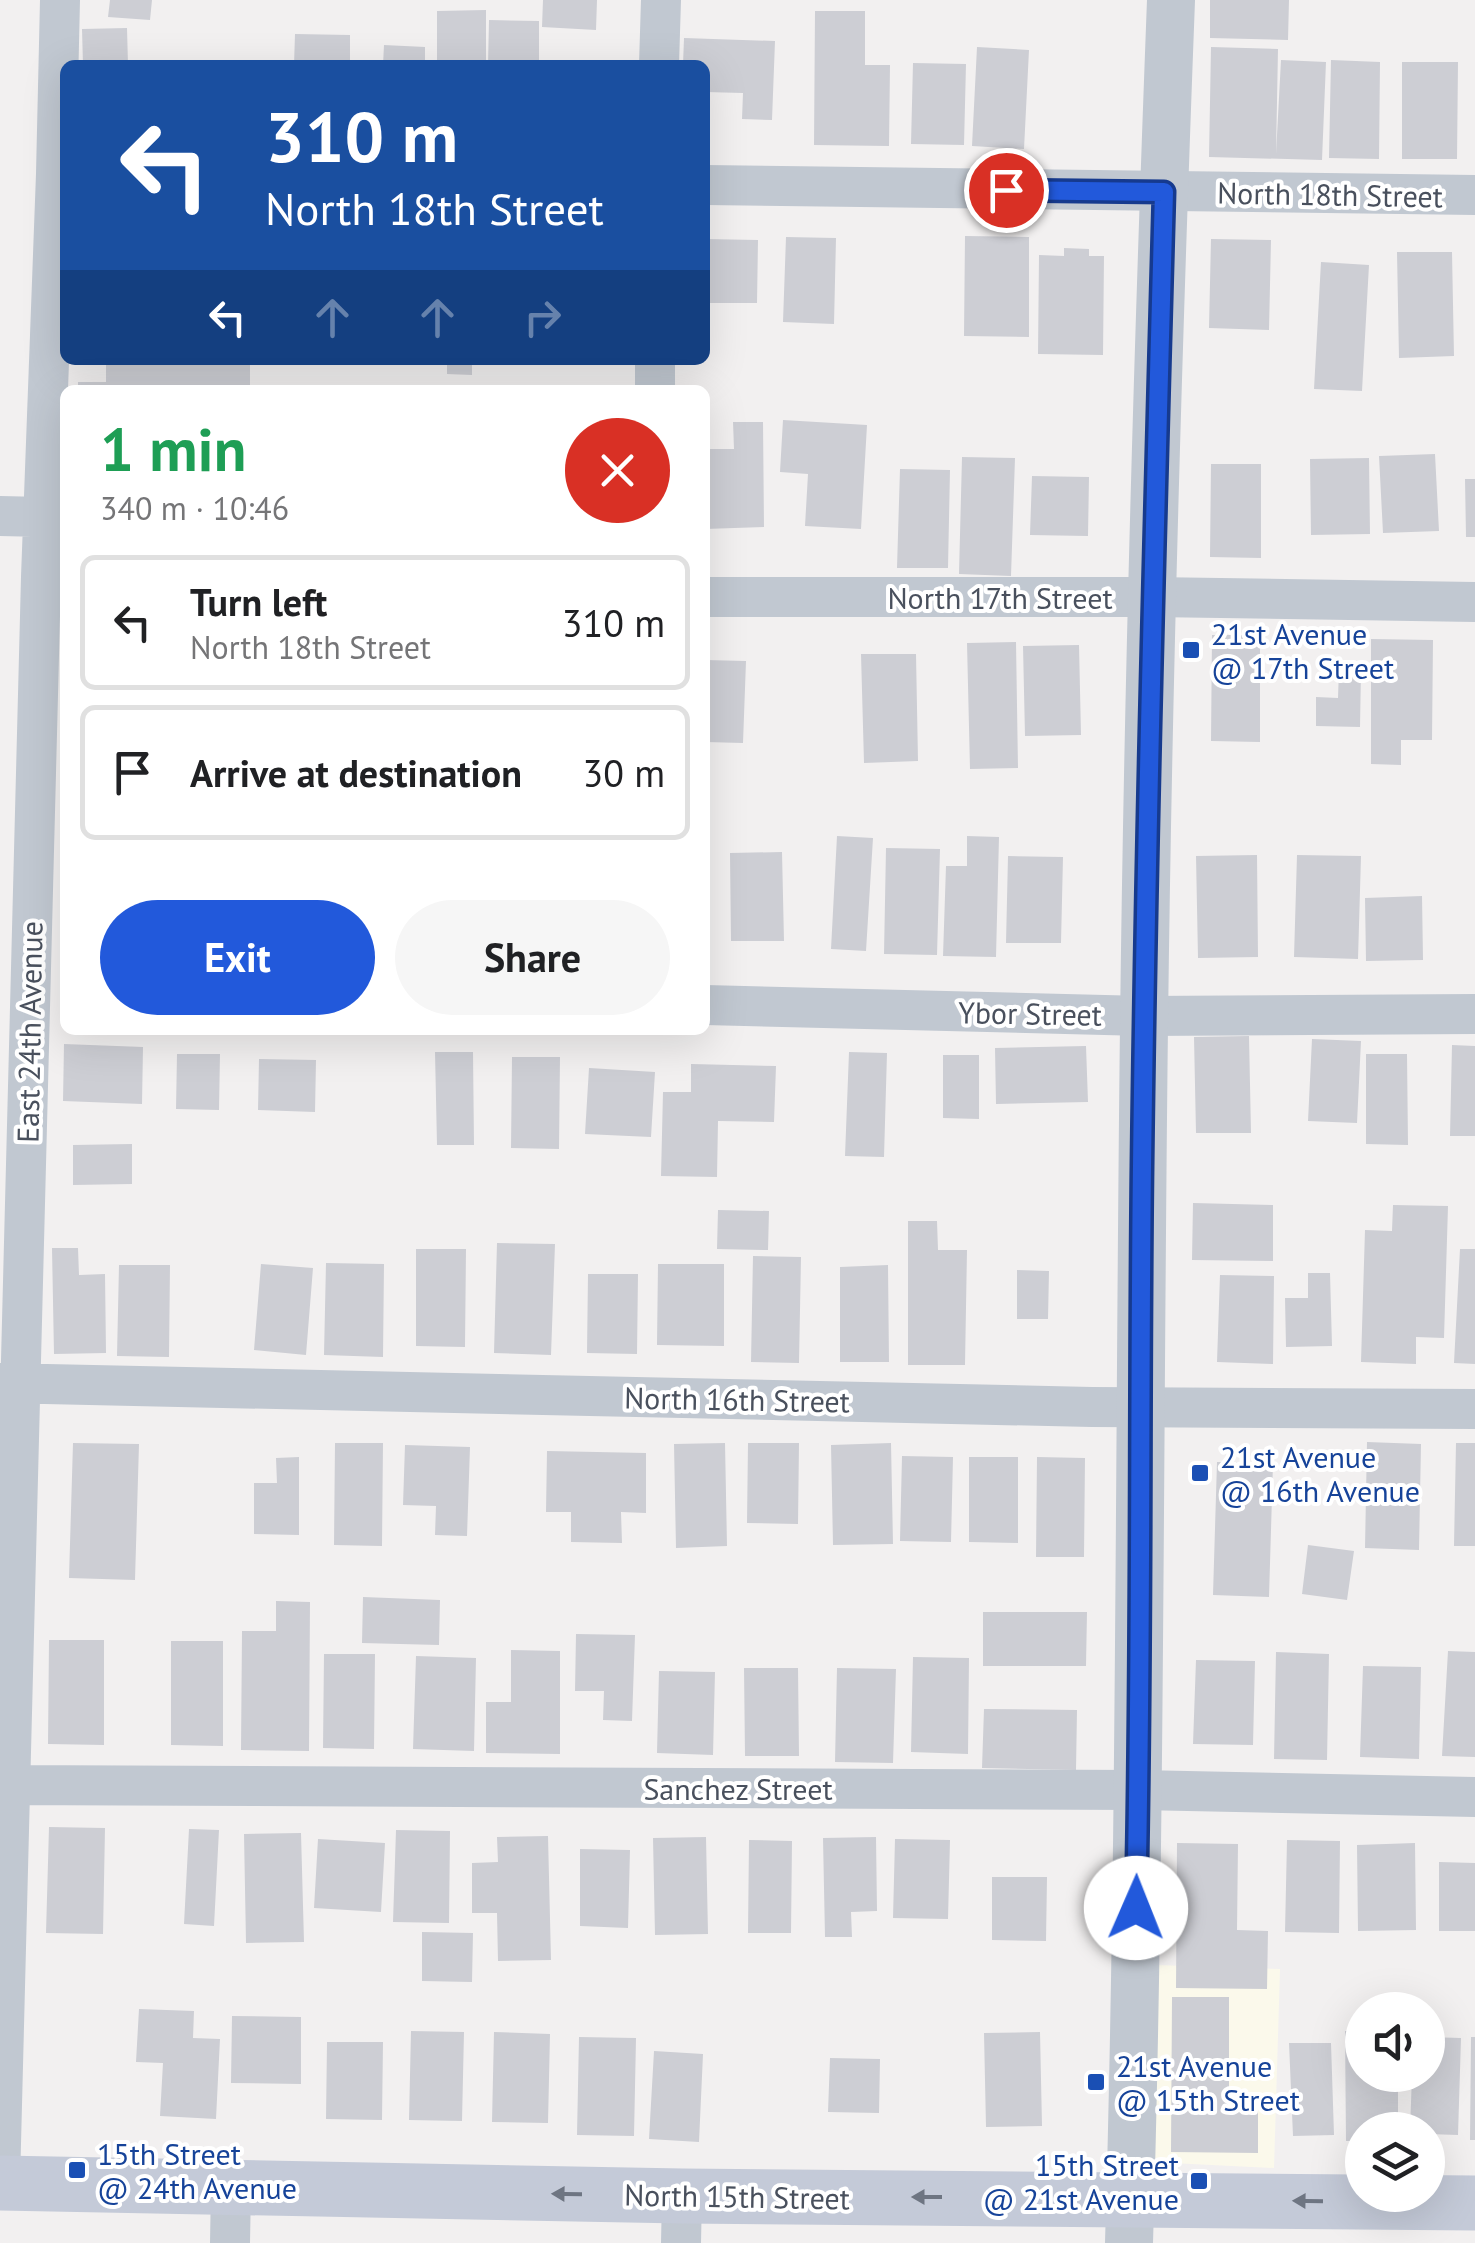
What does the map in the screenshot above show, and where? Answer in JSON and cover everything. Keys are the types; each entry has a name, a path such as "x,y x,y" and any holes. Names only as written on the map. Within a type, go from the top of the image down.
{"main road":[{"name":"North 15th Street","path":"0,2183 231,2186 681,2220 1129,2221 1475,2203"}],"street":[{"name":"East 24th Avenue","path":"60,0 60,60"},
{"path":"659,60 660,0"},
{"path":"1129,2221 1139,1790 1144,1016 1170,0"},
{"name":"North 18th Street","path":"710,184 1475,195"},
{"name":"East 24th Avenue","path":"0,2183 11,1383 48,990 53,578 43,516 60,193"},
{"path":"0,516 43,516"},
{"name":"North 17th Street","path":"710,597 1475,602"},
{"name":"Ybor Street","path":"710,1005 1144,1016 1475,1014"},
{"name":"North 16th Street","path":"11,1383 1140,1408 1475,1409"},
{"name":"Sanchez Street","path":"4,1785 1139,1790 1475,1797"},
{"path":"230,2243 231,2186"}],"shaded area":[{"path":"1156,1965 1280,1969 1274,2168 1151,2162"}],"building":[{"path":"110,0 152,0 150,20 108,17"},
{"path":"543,0 597,0 596,30 542,27"},
{"path":"1210,0 1289,0 1288,40 1210,38"},
{"path":"486,10 486,60 437,60 437,11"},
{"path":"815,11 865,11 865,65 890,65 889,146 814,145"},
{"path":"489,20 539,21 539,60 488,60"},
{"path":"127,28 128,60 83,60 82,29"},
{"path":"295,34 350,35 350,60 294,60"},
{"path":"684,38 775,41 772,120 742,119 743,93 710,92 710,60 683,60"},
{"path":"384,45 425,47 425,60 383,60"},
{"path":"977,47 1029,50 1024,149 972,146"},
{"path":"1211,47 1278,49 1276,154 1281,60 1326,62 1322,160 1209,157"},
{"path":"1331,60 1380,62 1379,159 1329,158"},
{"path":"1402,62 1458,62 1457,159 1402,159"},
{"path":"913,63 966,64 964,145 911,144"},
{"path":"965,236 1029,237 1029,337 964,336"},
{"path":"786,237 836,238 834,324 783,322"},
{"path":"710,239 758,240 757,303 710,303"},
{"path":"1211,239 1271,240 1269,330 1209,328"},
{"path":"1064,248 1089,249 1089,256 1104,256 1103,355 1038,354 1039,255 1064,256"},
{"path":"1397,252 1452,252 1454,356 1399,358"},
{"path":"1321,262 1369,265 1362,391 1314,389"},
{"path":"106,365 250,365 250,385 78,385 106,382"},
{"path":"447,365 472,365 472,375 447,374"},
{"path":"783,420 867,425 861,529 805,526 808,474 780,472"},
{"path":"733,422 763,422 764,527 710,529 710,449 734,449"},
{"path":"1435,454 1439,531 1383,533 1379,456"},
{"path":"962,457 1015,458 1011,576 959,574"},
{"path":"1369,458 1370,534 1311,535 1310,459"},
{"path":"1211,464 1261,464 1261,558 1210,557"},
{"path":"900,469 950,470 948,568 897,568"},
{"path":"1032,476 1089,477 1088,536 1030,535"},
{"path":"1465,479 1475,479 1475,537 1466,537"},
{"path":"1212,635 1260,635 1260,742 1211,741"},
{"path":"1371,639 1433,640 1432,740 1401,740 1401,765 1371,764"},
{"path":"1016,642 1018,768 970,769 967,643"},
{"path":"1079,645 1081,735 1025,736 1023,646"},
{"path":"861,654 916,654 918,761 864,763"},
{"path":"710,660 746,661 743,743 710,742"},
{"path":"1339,669 1361,670 1360,727 1316,726 1316,697 1338,698"},
{"path":"837,836 873,838 866,951 831,949"},
{"path":"967,836 999,837 996,957 943,956 946,866 967,866"},
{"path":"886,848 940,849 937,955 884,954"},
{"path":"782,852 784,941 731,941 730,853"},
{"path":"1257,855 1258,957 1198,958 1196,856"},
{"path":"1297,855 1361,856 1358,959 1294,957"},
{"path":"1008,856 1063,857 1061,943 1006,943"},
{"path":"1422,896 1423,960 1366,961 1365,898"},
{"path":"1249,1036 1251,1133 1196,1133 1194,1037"},
{"path":"1312,1039 1361,1041 1357,1123 1308,1121"},
{"path":"64,1044 143,1047 142,1104 63,1101"},
{"path":"1452,1045 1475,1046 1475,1136 1450,1136"},
{"path":"1086,1046 1088,1102 996,1104 995,1048"},
{"path":"435,1052 473,1052 474,1145 437,1145"},
{"path":"849,1052 887,1053 884,1157 845,1156"},
{"path":"177,1054 220,1054 219,1110 176,1109"},
{"path":"1366,1054 1407,1054 1408,1145 1366,1144"},
{"path":"943,1055 979,1055 979,1119 943,1118"},
{"path":"512,1057 560,1057 559,1149 511,1148"},
{"path":"259,1059 316,1060 315,1112 258,1110"},
{"path":"691,1064 776,1066 774,1122 718,1121 717,1177 661,1176 663,1092 691,1092"},
{"path":"589,1068 655,1072 651,1137 585,1134"},
{"path":"132,1144 132,1184 73,1185 73,1145"},
{"path":"1193,1203 1273,1205 1273,1261 1192,1260"},
{"path":"1393,1205 1448,1206 1444,1338 1416,1337 1416,1364 1361,1362 1365,1230 1392,1231"},
{"path":"718,1210 769,1211 768,1250 717,1249"},
{"path":"908,1221 937,1221 938,1250 967,1250 965,1365 908,1365"},
{"path":"497,1243 555,1244 551,1355 494,1353"},
{"path":"52,1248 78,1248 79,1275 105,1274 106,1353 54,1354"},
{"path":"416,1249 466,1249 465,1347 416,1346"},
{"path":"1460,1249 1475,1249 1475,1364 1454,1363"},
{"path":"753,1256 801,1257 799,1363 751,1362"},
{"path":"326,1263 384,1264 383,1357 324,1355"},
{"path":"261,1264 313,1268 306,1355 254,1350"},
{"path":"658,1264 724,1264 724,1346 657,1345"},
{"path":"119,1265 170,1265 169,1357 117,1356"},
{"path":"888,1265 889,1362 840,1362 840,1267"},
{"path":"1017,1270 1049,1271 1048,1319 1017,1319"},
{"path":"1308,1273 1330,1273 1332,1346 1286,1347 1285,1298 1308,1298"},
{"path":"588,1274 638,1274 637,1354 587,1353"},
{"path":"1220,1275 1274,1276 1273,1364 1217,1362"},
{"path":"1367,1442 1421,1444 1419,1550 1365,1548"},
{"path":"73,1443 139,1444 135,1580 69,1578"},
{"path":"335,1443 383,1443 382,1546 334,1545"},
{"path":"725,1443 727,1546 676,1548 674,1444"},
{"path":"748,1443 799,1443 798,1524 747,1523"},
{"path":"891,1443 893,1544 833,1545 831,1445"},
{"path":"1456,1443 1475,1443 1475,1546 1454,1546"},
{"path":"405,1445 470,1447 467,1536 435,1535 436,1506 403,1505"},
{"path":"547,1451 646,1453 646,1513 621,1512 622,1543 571,1542 571,1512 546,1512"},
{"path":"902,1456 953,1457 951,1542 900,1541"},
{"path":"299,1457 299,1535 254,1534 254,1483 277,1483 276,1458"},
{"path":"969,1457 1018,1457 1018,1543 969,1542"},
{"path":"1037,1457 1085,1458 1084,1557 1036,1557"},
{"path":"1217,1462 1273,1463 1269,1597 1213,1595"},
{"path":"1308,1545 1354,1551 1347,1600 1302,1594"},
{"path":"363,1597 440,1600 439,1645 362,1643"},
{"path":"276,1601 310,1602 309,1751 241,1750 242,1631 276,1631"},
{"path":"983,1612 1087,1612 1086,1666 983,1666"},
{"path":"576,1634 635,1635 632,1721 603,1720 604,1691 575,1691"},
{"path":"49,1640 104,1640 104,1745 48,1744"},
{"path":"171,1641 223,1641 223,1746 171,1745"},
{"path":"511,1650 560,1651 560,1754 486,1753 486,1702 511,1702"},
{"path":"1448,1651 1475,1652 1475,1757 1442,1756"},
{"path":"1276,1652 1329,1654 1327,1760 1274,1759"},
{"path":"324,1654 375,1654 374,1749 323,1748"},
{"path":"416,1656 476,1658 474,1751 413,1749"},
{"path":"913,1657 969,1658 968,1754 911,1752"},
{"path":"1196,1660 1255,1661 1253,1745 1193,1744"},
{"path":"1363,1666 1421,1667 1419,1759 1360,1757"},
{"path":"744,1668 798,1668 799,1756 745,1756"},
{"path":"837,1668 896,1669 893,1763 835,1762"},
{"path":"659,1671 715,1672 713,1755 657,1753"},
{"path":"984,1709 1077,1710 1076,1770 982,1768"},
{"path":"49,1827 105,1828 103,1934 46,1933"},
{"path":"189,1829 219,1830 214,1926 184,1924"},
{"path":"396,1830 450,1831 449,1923 393,1922"},
{"path":"301,1833 304,1942 246,1943 244,1834"},
{"path":"548,1836 551,1960 498,1961 497,1913 472,1913 472,1863 498,1862 497,1837"},
{"path":"706,1837 708,1934 655,1935 653,1838"},
{"path":"876,1837 877,1911 851,1912 852,1937 825,1937 823,1838"},
{"path":"318,1839 385,1843 381,1912 314,1908"},
{"path":"895,1839 950,1840 948,1919 893,1918"},
{"path":"749,1840 792,1841 791,1933 748,1933"},
{"path":"1287,1840 1340,1841 1339,1933 1285,1932"},
{"path":"1177,1843 1238,1844 1237,1930 1268,1931 1267,1989 1176,1988"},
{"path":"1415,1843 1416,1930 1358,1931 1357,1845"},
{"path":"580,1849 630,1850 628,1928 580,1926"},
{"path":"1439,1862 1475,1863 1475,1931 1439,1931"},
{"path":"992,1877 1047,1877 1046,1941 992,1940"},
{"path":"422,1932 473,1933 472,1982 422,1981"},
{"path":"1172,1997 1229,1997 1229,2101 1258,2101 1258,2153 1171,2152"},
{"path":"139,2009 194,2011 193,2038 220,2039 216,2119 160,2116 163,2063 136,2062"},
{"path":"232,2016 301,2017 301,2084 231,2083"},
{"path":"411,2031 464,2032 462,2121 409,2120"},
{"path":"494,2032 550,2034 548,2123 492,2122"},
{"path":"1040,2032 1042,2126 986,2127 984,2033"},
{"path":"579,2037 636,2038 634,2136 577,2135"},
{"path":"1471,2037 1475,2037 1475,2140 1470,2140"},
{"path":"1445,2038 1461,2038 1458,2135 1445,2135 1445,2112 1411,2112 1411,2092 1445,2092"},
{"path":"327,2042 383,2042 382,2120 326,2119"},
{"path":"1289,2043 1331,2043 1334,2135 1293,2136"},
{"path":"654,2051 703,2054 699,2142 649,2139"},
{"path":"830,2058 880,2059 879,2113 828,2112"},
{"path":"1346,2092 1398,2092 1398,2112 1346,2112"}],"place":[{"name":"21st Avenue @ 17th Street","path":"1191,650"},
{"name":"21st Avenue @ 16th Avenue","path":"1200,1473"},
{"name":"21st Avenue @ 15th Street","path":"1096,2082"},
{"name":"15th Street @ 24th Avenue","path":"77,2170"},
{"name":"15th Street @ 21st Avenue","path":"1199,2181"}],"route":[{"path":"1006,190 1164,192 1144,1016 1136,1908"}]}
